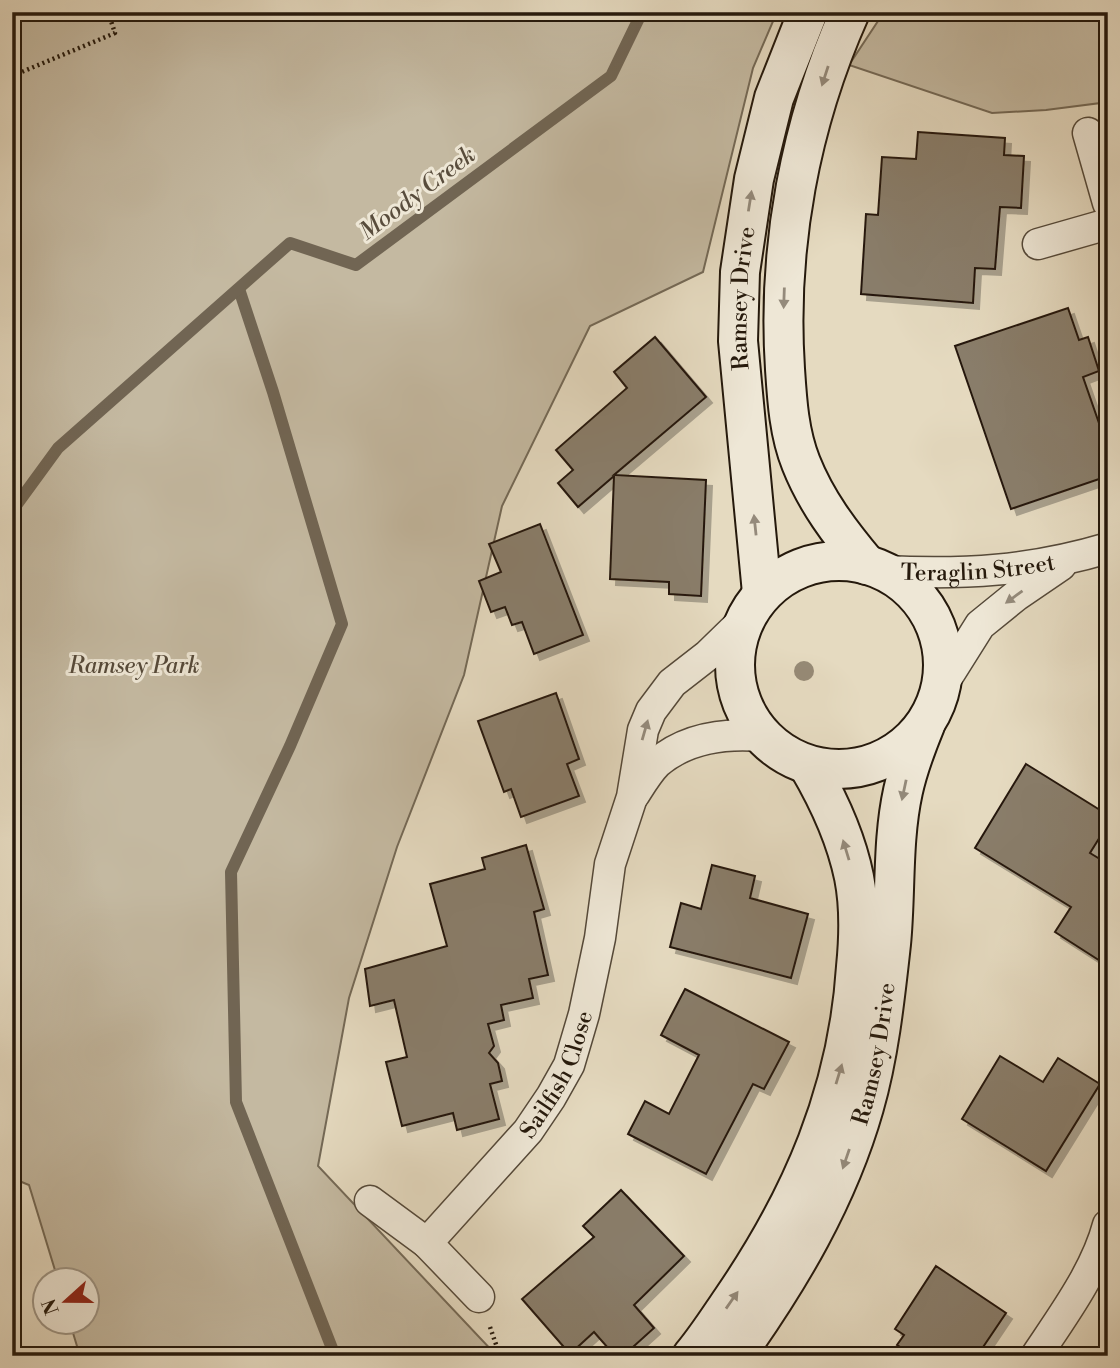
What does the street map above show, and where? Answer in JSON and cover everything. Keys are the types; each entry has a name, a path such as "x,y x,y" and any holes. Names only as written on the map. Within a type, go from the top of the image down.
{"main road":[{"name":"Ramsey Drive","path":"754,606 738,341 740,272 754,179 774,98 808,12"},
{"name":"Ramsey Drive","path":"850,12 833,51 797,177 788,234 783,299 784,352 787,403 800,461 829,517 876,568"},
{"path":"839,560 876,568 908,586 926,607 937,632 943,659 941,687 935,707 925,725 901,749 872,765 840,770 808,765 782,753 761,736 744,710 735,679 736,649 754,606 785,575 811,564 839,560"},
{"name":"Ramsey Drive","path":"735,1356 790,1273 819,1222 843,1168 864,1106 878,1039 891,942 903,793 911,760 925,725"},
{"name":"Ramsey Drive","path":"692,1356 771,1243 808,1166 845,1055 854,996 859,928 854,877 840,830 808,765"}],"street":[{"path":"1088,133 1108,203"},
{"path":"1038,244 1108,224"},
{"name":"Teraglin Street","path":"876,568 981,573 1070,559 1108,548"},
{"name":"Teraglin Street","path":"941,687 980,625 1017,595 1070,559"},
{"name":"Sailfish Close","path":"427,1243 528,1131 569,1065 584,1014 600,938 610,864 632,797 643,730 651,711 672,683 708,655 754,606"},
{"name":"Sailfish Close","path":"632,797 655,765 674,750 710,738 734,734 761,736"},
{"path":"370,1201 427,1243 478,1297"},
{"path":"1036,1356 1083,1282 1097,1256 1108,1225"}],"path":[{"path":"12,76 115,33 108,12"}],"green space":[{"name":"Ramsey Park","path":"12,12 777,12 753,68 703,272 590,326 502,506 464,675 397,847 349,998 318,1166 497,1356 80,1356 74,1336 102,1336 102,1266 54,1266 29,1185 12,1178"},
{"path":"884,12 1108,12 1108,102 1046,110 992,113 849,65"}],"building":[{"path":"918,132 1005,138 1004,155 1024,156 1021,208 1000,207 995,269 975,268 973,303 861,294 866,214 878,215 882,157 916,159"},
{"path":"1068,308 1079,340 1088,337 1099,371 1083,377 1108,449 1108,476 1011,509 955,346"},
{"path":"655,337 706,397 614,475 706,480 701,596 669,594 669,582 610,579 614,476 578,507 558,483 573,470 556,450 627,388 614,372"},
{"path":"540,524 583,635 534,654 522,622 512,625 505,607 491,612 479,581 501,572 489,544"},
{"path":"556,693 579,759 567,764 579,796 521,817 511,789 504,792 478,721"},
{"path":"1026,764 1108,815 1108,824 1090,853 1108,864 1108,966 1055,932 1071,907 975,848"},
{"path":"526,845 544,909 534,912 548,975 529,979 533,998 501,1005 504,1020 488,1024 494,1046 489,1053 498,1063 502,1081 490,1084 499,1119 457,1130 453,1113 402,1126 386,1062 407,1057 394,1000 370,1006 365,969 447,946 430,884 485,869 482,858"},
{"path":"712,865 755,876 750,898 808,914 791,978 670,947 681,903 701,909"},
{"path":"685,989 789,1042 764,1089 753,1084 706,1174 628,1134 645,1101 669,1114 699,1055 661,1035"},
{"path":"1000,1056 1043,1082 1058,1058 1100,1084 1046,1171 962,1119"},
{"path":"621,1190 684,1256 634,1305 654,1328 623,1356 615,1356 594,1332 570,1354 522,1299 594,1237 583,1226"},
{"path":"936,1266 1006,1313 977,1356 915,1356 897,1345 904,1335 895,1329"}],"waterway":[{"name":"Moody Creek","path":"12,511 58,448 290,243 356,265 611,76 642,12"},
{"path":"239,289 273,392 342,624 290,746 231,872 236,1102 335,1356"}]}
